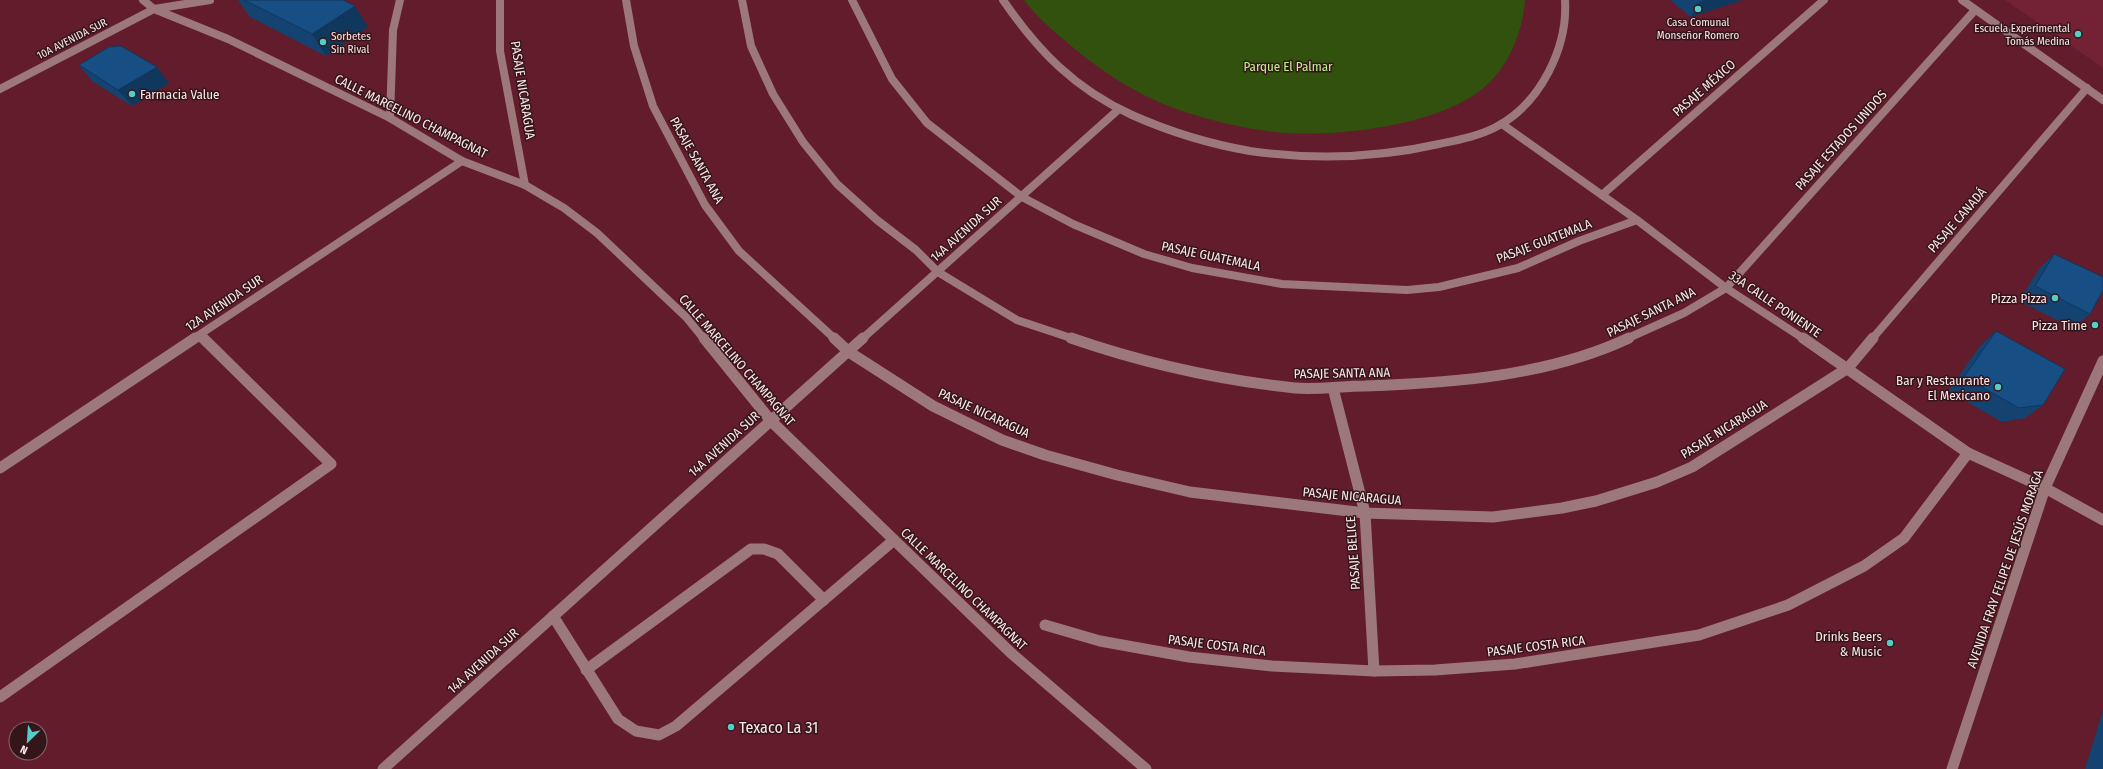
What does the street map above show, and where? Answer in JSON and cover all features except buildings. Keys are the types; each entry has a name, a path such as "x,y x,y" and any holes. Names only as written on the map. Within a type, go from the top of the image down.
{"street":[{"name":"CALLE MARCELINO CHAMPAGNAT","path":"143,0 154,9 228,39 390,118 462,161 525,185 564,208 597,233 686,317 771,421 1010,652 1146,769"},
{"path":"154,9 162,0"},
{"path":"154,9 210,0"},
{"path":"390,118 393,30 400,0"},
{"name":"PASAJE NICARAGUA","path":"500,0 500,51 525,185"},
{"name":"PASAJE SANTA ANA","path":"626,0 634,46 653,106 705,205 739,251 848,352"},
{"name":"PASAJE SANTA ANA","path":"742,0 751,46 773,94 803,142 837,184 877,220 916,250 938,272 1017,320 1105,350 1150,362 1229,378 1297,388 1333,388 1476,379 1565,361 1610,347 1684,313 1726,288"},
{"name":"PASAJE GUATEMALA","path":"852,0 892,79 927,123 1022,197 1080,227 1144,254 1192,268 1282,284 1353,289 1407,290 1438,287 1518,268 1637,220"},
{"path":"1003,0 1038,49 1056,67 1084,88 1119,109 1166,129 1202,140 1273,153 1320,156 1360,155 1436,145 1470,136 1502,124 1522,106 1539,87 1551,67 1560,46 1564,25 1564,0"},
{"name":"PASAJE MÉXICO","path":"1602,195 1824,0"},
{"path":"1962,0 2103,100"},
{"name":"10A AVENIDA SUR","path":"0,89 154,9"},
{"name":"PASAJE ESTADOS UNIDOS","path":"1726,288 1975,10"},
{"name":"PASAJE CANADÁ","path":"1848,368 2087,88"},
{"name":"14A AVENIDA SUR","path":"383,769 1119,109"},
{"name":"33A CALLE PONIENTE","path":"1502,124 1637,220 1726,288 1848,368 1968,453 2045,488 2103,520"},
{"name":"12A AVENIDA SUR","path":"0,468 462,161"},
{"path":"0,697 331,464 200,335"},
{"name":"PASAJE NICARAGUA","path":"848,352 933,406 1002,440 1045,455 1117,476 1190,492 1365,513 1493,517 1562,508 1596,501 1657,482 1692,467 1848,368"},
{"name":"AVENIDA FRAY FELIPE DE JESÚS MORAGA","path":"1952,769 2045,488 2103,361"},
{"name":"PASAJE BELICE","path":"1333,388 1365,513 1374,671"},
{"name":"PASAJE COSTA RICA","path":"1045,625 1100,641 1189,657 1272,666 1374,671 1435,670 1515,664 1699,635 1788,606 1864,566 1904,538 1968,453"},
{"path":"553,616 618,719 636,731 659,735 676,726 894,540"},
{"path":"586,670 751,549 764,549 778,554 824,600"}],"shaded area":[{"name":"Escuela Experimental Tomás Medina","path":"2005,0 2103,0 2103,68"}],"green space":[{"name":"Parque El Palmar","path":"1024,0 1525,0 1524,13 1517,38 1506,61 1490,82 1481,90 1461,103 1437,113 1382,127 1353,131 1298,133 1274,132 1249,128 1200,117 1145,96 1102,70 1076,50 1047,25"}],"place":[{"name":"Casa Comunal Monseñor Romero","path":"1698,9"},
{"name":"Escuela Experimental Tomás Medina","path":"2078,34"},
{"name":"Sorbetes Sin Rival","path":"323,42"},
{"name":"Farmacia Value","path":"132,94"},
{"name":"Pizza Pizza","path":"2055,298"},
{"name":"Pizza Time","path":"2095,325"},
{"name":"Bar y Restaurante El Mexicano","path":"1998,387"},
{"name":"Drinks Beers & Music","path":"1890,643"},
{"name":"Texaco La 31","path":"731,727"}]}
